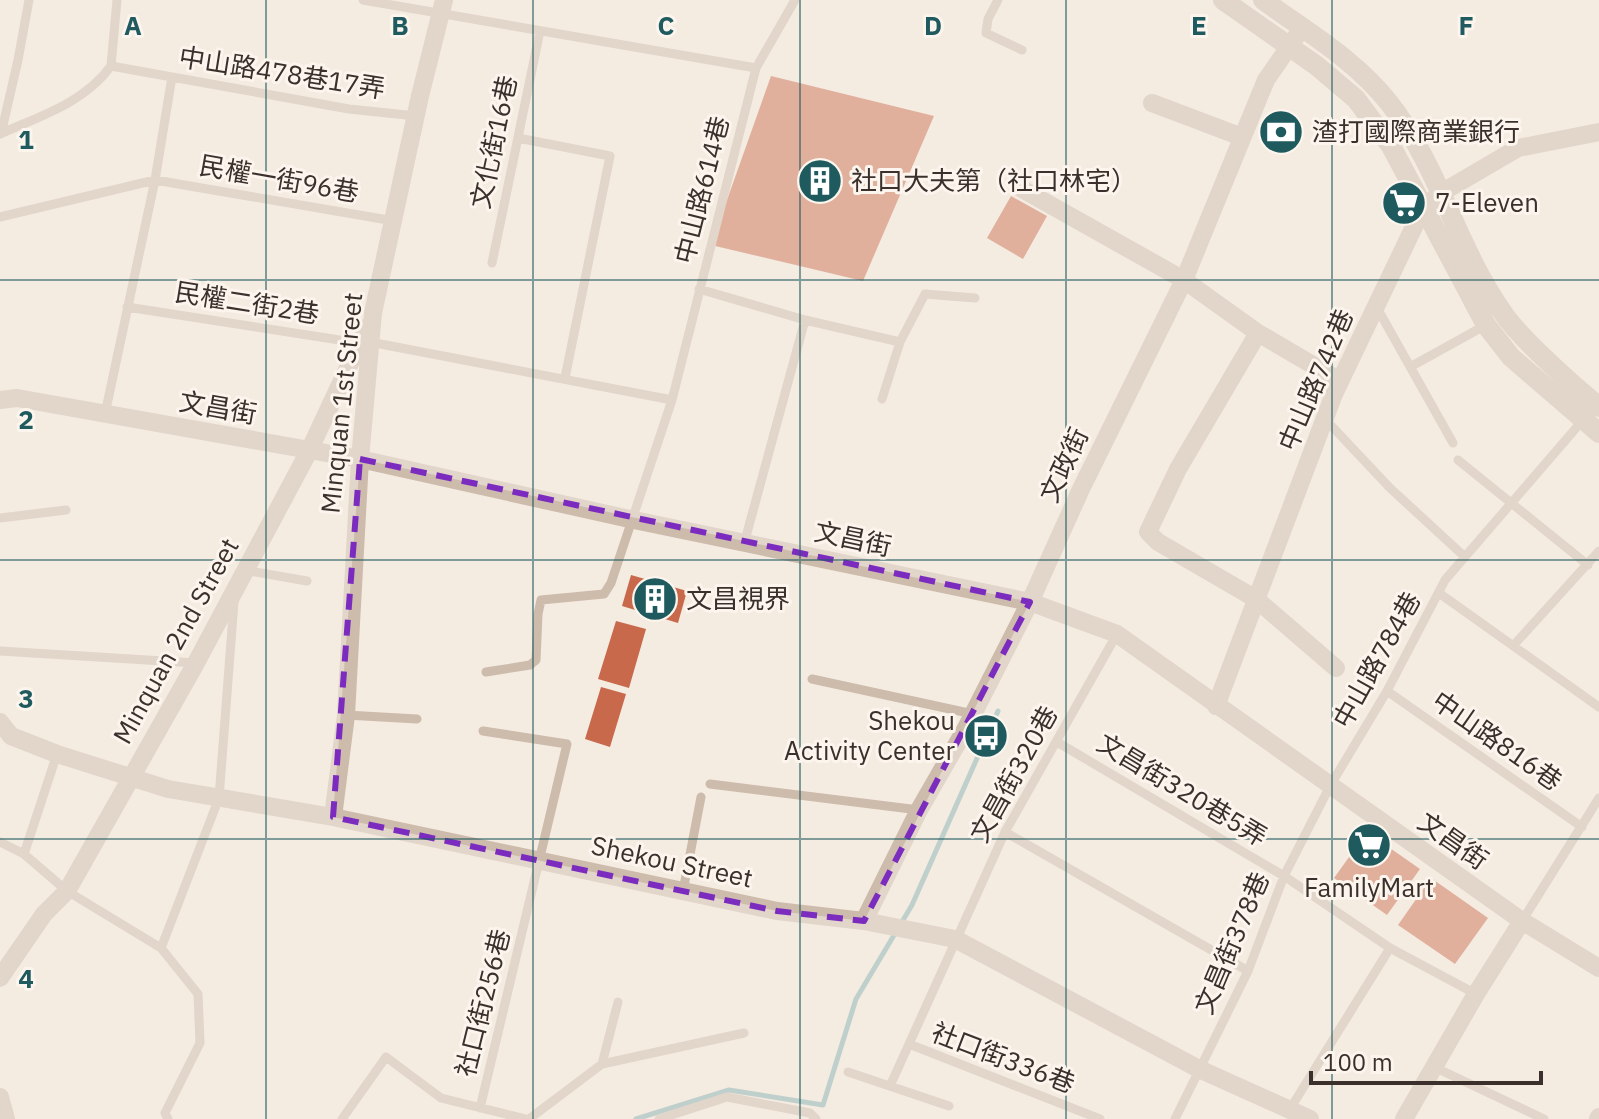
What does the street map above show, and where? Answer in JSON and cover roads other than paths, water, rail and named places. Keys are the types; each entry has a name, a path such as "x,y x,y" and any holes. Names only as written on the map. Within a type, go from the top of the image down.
{"street":[{"path":"1223,0 1317,66 1356,99 1391,146 1486,325 1511,357 1594,420"},
{"path":"1263,0 1341,55 1390,104 1406,128 1441,193 1468,253 1504,314 1594,420"},
{"name":"Minquan 1st Street","path":"333,817 346,715 365,342 442,6"},
{"name":"文政街","path":"864,921 919,810 973,714 1030,602 1081,489 1184,280 1266,80 1302,28"},
{"path":"1152,103 1242,137"},
{"name":"中山路742巷","path":"1216,706 1340,381 1423,208 1441,193 1518,148 1599,132"},
{"path":"1022,189 1184,280 1258,333 1340,381"},
{"path":"1258,333 1178,469 1148,532 1158,542 1256,599 1336,668"},
{"name":"Minquan 2nd Street","path":"0,978 44,914 67,891 196,663 365,342"},
{"name":"文昌街","path":"0,400 17,398 360,459 744,544 1030,602 1117,634 1522,921 1599,968"},
{"name":"Shekou Street","path":"0,722 11,736 168,789 333,817 777,911 864,921 955,939 1199,1069 1310,1119"},
{"path":"1404,1119 1522,921"},
{"path":"0,1097 6,1119"}],"lane":[{"path":"0,134 29,0"},
{"path":"0,134 62,109 101,80 111,66 117,0"},
{"path":"363,0 442,6 540,31 756,68"},
{"name":"中山路614巷","path":"486,672 530,665 536,660 541,600 604,594 611,583 672,400 756,68 795,0"},
{"path":"998,0 988,19 986,33 1022,50"},
{"name":"文化街16巷","path":"492,263 540,31"},
{"name":"中山路478巷17弄","path":"111,66 349,109 416,116"},
{"path":"105,414 155,180 172,77"},
{"path":"518,138 610,156 565,378"},
{"path":"0,217 155,180"},
{"name":"民權一街96巷","path":"155,180 394,221"},
{"path":"699,289 805,320 900,342"},
{"path":"882,399 900,342 925,294 975,298"},
{"path":"1376,306 1453,443"},
{"name":"民權二街2巷","path":"127,307 365,342"},
{"path":"744,544 805,320"},
{"path":"1410,367 1486,325"},
{"path":"365,342 672,400"},
{"path":"1325,418 1390,488 1465,557"},
{"name":"中山路784巷","path":"1330,786 1387,691 1445,580 1511,504 1594,420"},
{"path":"1458,460 1588,565"},
{"path":"0,518 66,510"},
{"path":"1513,646 1599,551"},
{"path":"161,948 219,798 240,578 307,581"},
{"path":"1439,593 1595,704 1599,691"},
{"name":"文昌街320巷","path":"955,939 1005,832 1117,634"},
{"path":"0,651 196,663"},
{"path":"812,679 973,714"},
{"name":"中山路816巷","path":"1387,691 1582,827"},
{"path":"346,715 417,719"},
{"name":"社口街256巷","path":"483,731 567,744 480,1108 528,1119 602,1064 744,1033"},
{"name":"文昌街320巷5弄","path":"1057,742 1284,876 1390,948 1476,994"},
{"path":"24,854 57,754"},
{"path":"710,784 919,810"},
{"name":"文昌街378巷","path":"1175,1119 1248,971 1284,876 1330,786"},
{"path":"683,891 701,797"},
{"path":"1522,921 1599,798"},
{"path":"1005,832 1248,971"},
{"path":"0,842 24,854 67,891 161,948 198,994 200,1043 165,1113 168,1119"},
{"name":"社口街336巷","path":"955,939 909,1044 1100,1119"},
{"path":"1290,1109 1390,948"},
{"path":"602,1064 618,1002"},
{"path":"890,1086 909,1044"},
{"path":"342,1119 386,1057 441,1098 480,1108"},
{"path":"1434,1067 1544,1119"},
{"path":"848,1072 949,1106"},
{"path":"659,1119 727,1097 810,1113 816,1119"}],"waterway":[{"path":"636,1119 729,1090 823,1105 856,999 912,905 998,711"}],"place":[{"name":"渣打國際商業銀行","path":"1281,132"},
{"name":"社口大夫第（社口林宅）","path":"820,181"},
{"name":"7-Eleven","path":"1404,203"},
{"name":"文昌視界","path":"655,599"},
{"name":"Shekou Activity Center","path":"986,736"},
{"name":"FamilyMart","path":"1369,845"}]}
